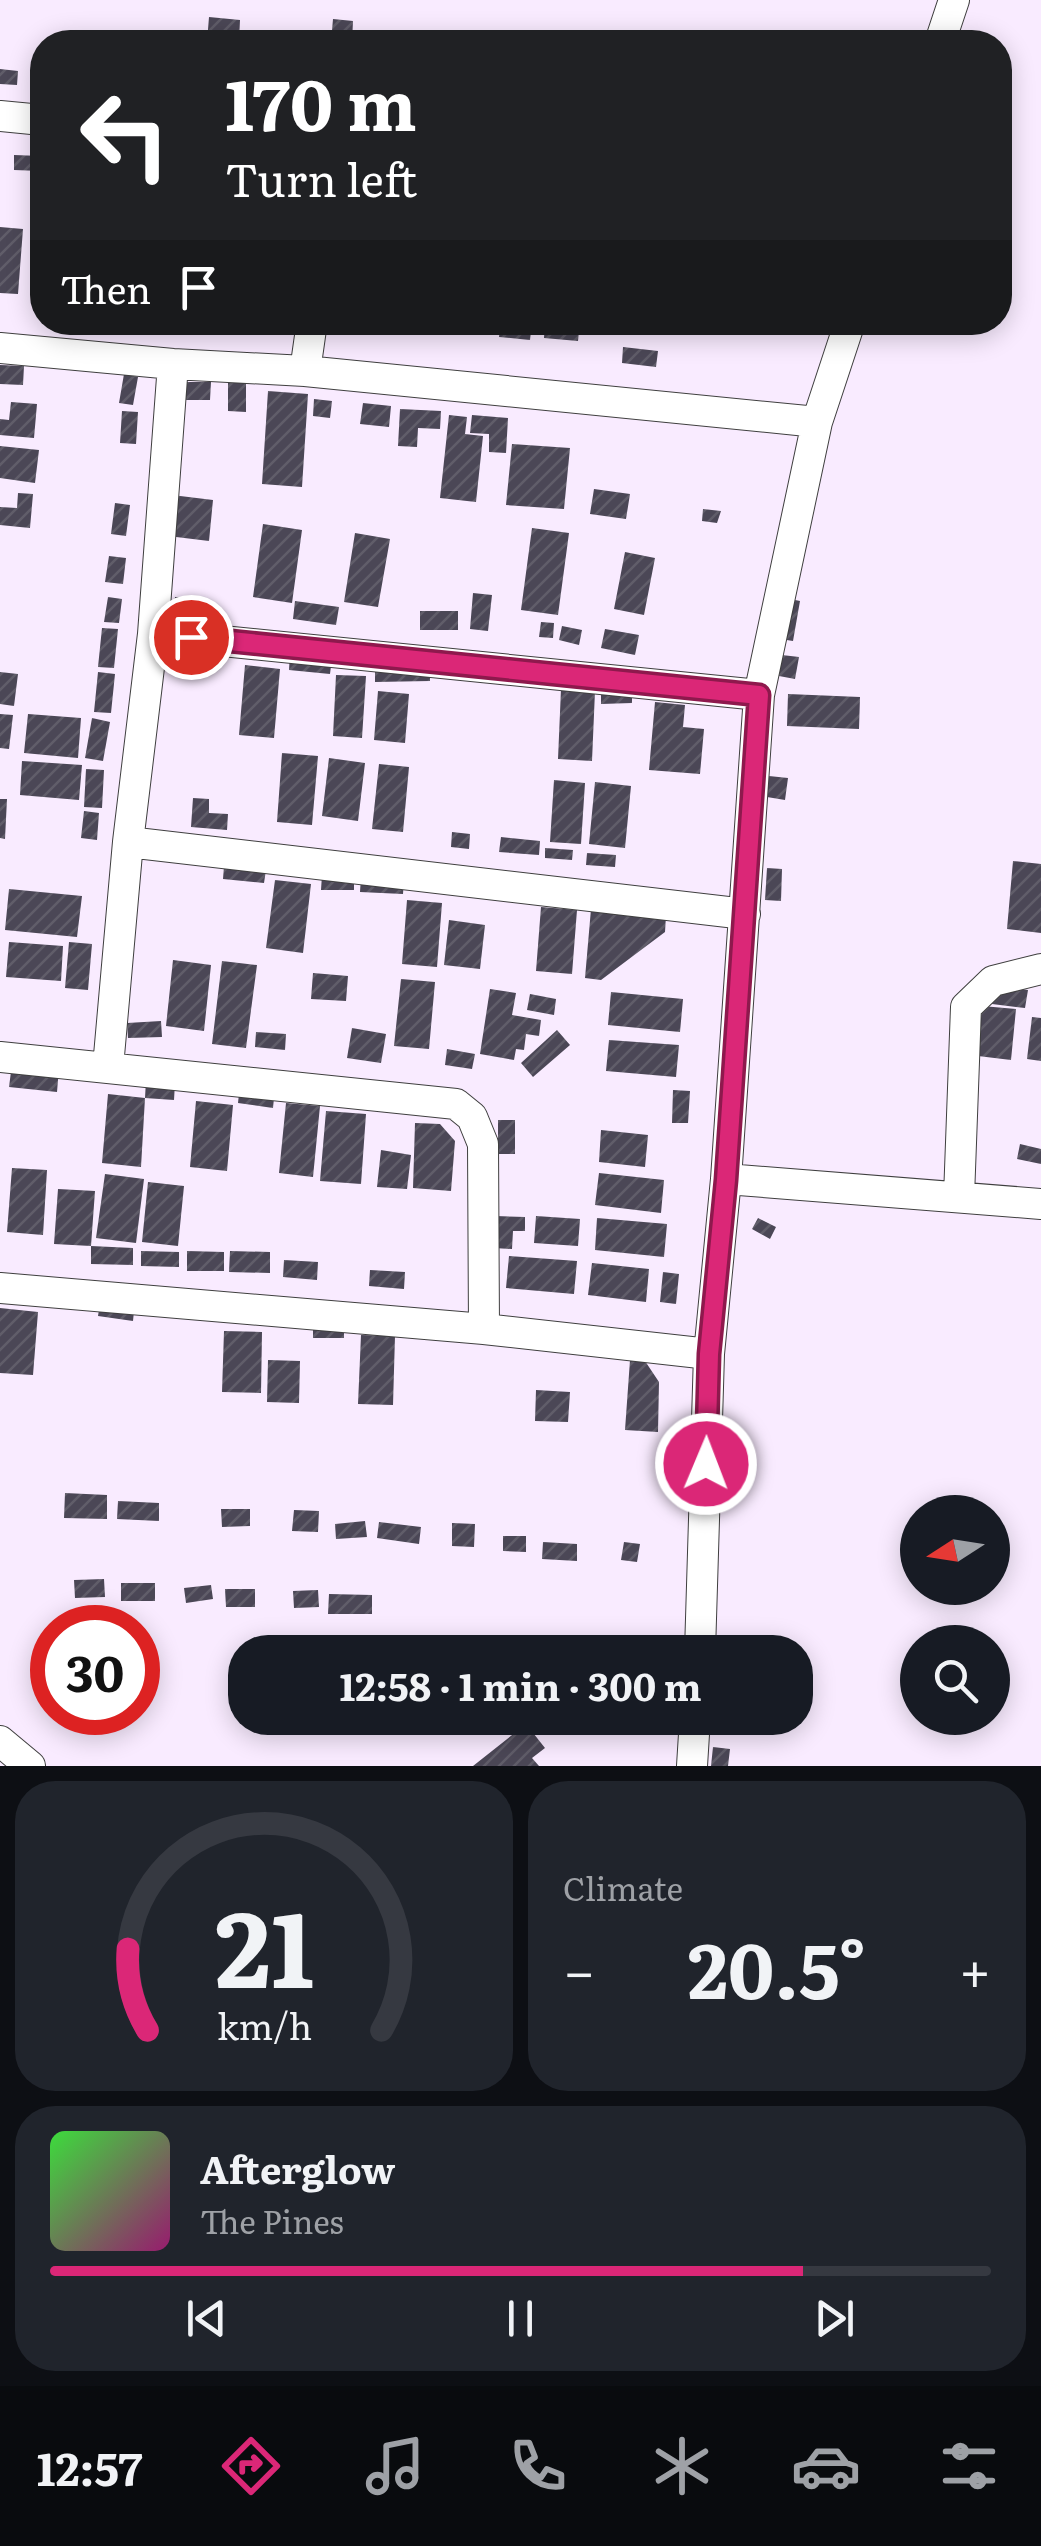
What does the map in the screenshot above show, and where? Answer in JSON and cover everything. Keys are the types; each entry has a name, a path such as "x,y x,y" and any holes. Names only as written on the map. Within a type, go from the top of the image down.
{"street":[{"path":"944,30 954,0"},
{"path":"0,116 30,119"},
{"path":"305,371 310,335"},
{"path":"701,1635 709,1354 726,1180 759,695 817,422 846,335"},
{"path":"0,348 172,364 305,371 817,422"},
{"path":"108,1067 128,842 153,634 172,364"},
{"path":"153,634 759,695"},
{"path":"128,842 745,914"},
{"path":"959,1197 966,1007 993,981 1041,969"},
{"path":"0,1058 456,1104 472,1117 483,1144 484,1329"},
{"path":"726,1180 1041,1204"},
{"path":"0,1288 484,1329 709,1354"},
{"path":"692,1766 694,1735"},
{"path":"0,1741 30,1766"}],"building":[{"path":"209,17 240,20 240,30 208,30"},
{"path":"333,19 353,21 353,30 332,30"},
{"path":"0,69 18,71 17,85 0,84"},
{"path":"14,155 30,156 30,171 14,170"},
{"path":"0,227 23,229 18,294 0,293"},
{"path":"499,335 531,335 530,340"},
{"path":"544,335 579,335 578,341"},
{"path":"623,347 658,351 656,367 622,363"},
{"path":"0,365 24,366 23,385 0,384"},
{"path":"124,374 138,377 133,405 119,403"},
{"path":"228,381 246,381 246,412 228,411"},
{"path":"175,382 211,382 210,400 175,400"},
{"path":"268,391 308,394 302,487 262,484"},
{"path":"314,399 332,401 330,418 313,416"},
{"path":"11,402 37,404 34,438 0,435 0,419 9,420"},
{"path":"363,403 391,406 389,427 360,424"},
{"path":"400,409 441,411 440,429 418,428 417,447 398,446"},
{"path":"122,411 138,412 136,444 120,443"},
{"path":"449,415 467,417 465,434 483,436 476,502 440,498"},
{"path":"472,415 508,418 506,453 489,452 489,434 470,433"},
{"path":"512,444 570,448 564,509 506,505"},
{"path":"0,446 39,450 35,483 0,478"},
{"path":"594,489 630,494 626,519 590,514"},
{"path":"18,493 33,494 30,528 0,525 0,507 17,508"},
{"path":"172,495 213,500 209,541 168,536"},
{"path":"115,503 130,505 126,536 111,534"},
{"path":"703,509 721,511 717,523 702,521"},
{"path":"263,524 302,530 292,603 253,597"},
{"path":"532,528 569,533 558,615 521,610"},
{"path":"355,533 390,539 378,607 344,602"},
{"path":"625,552 655,558 644,615 614,609"},
{"path":"109,556 126,558 123,584 105,582"},
{"path":"473,593 492,595 488,631 470,629"},
{"path":"108,597 122,599 119,623 104,622"},
{"path":"175,597 206,599 205,612 174,611"},
{"path":"781,597 800,601 793,641 774,638"},
{"path":"295,601 339,607 336,625 293,619"},
{"path":"420,611 458,611 458,630 420,630"},
{"path":"541,622 554,623 553,638 539,637"},
{"path":"562,626 582,630 579,645 559,640"},
{"path":"102,628 118,629 114,668 98,667"},
{"path":"605,629 639,635 635,655 601,648"},
{"path":"165,647 197,647 196,669 165,669"},
{"path":"290,653 332,658 330,674 289,670"},
{"path":"782,655 799,657 795,679 779,676"},
{"path":"430,662 430,681 375,682 375,663"},
{"path":"245,665 280,669 274,738 239,735"},
{"path":"0,672 18,674 14,706 0,704"},
{"path":"98,672 115,674 111,713 94,712"},
{"path":"336,675 366,676 362,738 333,736"},
{"path":"601,682 632,682 632,703 601,704"},
{"path":"561,689 595,691 592,761 558,759"},
{"path":"378,691 409,694 405,743 374,740"},
{"path":"788,694 860,697 859,729 787,726"},
{"path":"655,702 685,705 683,727 704,729 700,774 649,770"},
{"path":"0,714 13,715 9,749 0,748"},
{"path":"28,714 81,718 78,758 24,753"},
{"path":"92,718 110,722 103,761 85,758"},
{"path":"282,753 318,756 312,825 277,822"},
{"path":"329,758 365,763 358,821 322,816"},
{"path":"22,761 82,765 79,800 20,795"},
{"path":"379,764 409,767 403,832 372,829"},
{"path":"86,769 104,770 102,808 84,807"},
{"path":"769,776 788,778 785,800 767,797"},
{"path":"554,780 585,783 581,844 550,842"},
{"path":"595,782 631,786 625,848 589,844"},
{"path":"193,798 209,799 209,813 228,814 227,830 191,827"},
{"path":"0,799 7,799 5,839 0,838"},
{"path":"84,811 99,813 97,840 81,838"},
{"path":"452,832 470,834 469,849 451,847"},
{"path":"501,837 540,841 539,855 499,852"},
{"path":"545,848 573,850 572,860 545,858"},
{"path":"587,853 616,855 615,867 586,865"},
{"path":"1013,861 1041,864 1041,933 1007,929"},
{"path":"224,866 266,870 264,883 223,879"},
{"path":"767,868 782,869 781,901 765,900"},
{"path":"322,875 354,876 354,890 321,890"},
{"path":"361,876 404,879 403,894 360,892"},
{"path":"275,880 311,884 303,953 266,948"},
{"path":"9,889 82,896 77,937 5,930"},
{"path":"407,900 442,903 437,967 402,964"},
{"path":"541,907 577,910 572,974 536,971"},
{"path":"591,909 666,916 665,932 601,980 585,978"},
{"path":"449,920 485,925 480,969 444,965"},
{"path":"9,942 63,946 61,981 6,977"},
{"path":"69,942 92,944 88,990 65,988"},
{"path":"173,960 211,965 204,1031 166,1026"},
{"path":"222,961 257,965 246,1048 212,1044"},
{"path":"313,973 348,976 346,1001 311,999"},
{"path":"401,979 435,982 429,1049 394,1046"},
{"path":"994,986 1028,990 1025,1008 992,1004"},
{"path":"490,989 516,993 512,1015 541,1020 539,1036 526,1034 524,1050 516,1049 514,1060 480,1054"},
{"path":"611,992 683,999 680,1032 608,1025"},
{"path":"530,994 556,999 554,1015 527,1010"},
{"path":"982,1006 1016,1009 1011,1060 978,1056"},
{"path":"1032,1017 1041,1018 1041,1061 1027,1059"},
{"path":"161,1021 162,1037 128,1038 127,1023"},
{"path":"352,1028 386,1034 381,1063 347,1058"},
{"path":"557,1030 570,1045 533,1077 521,1063"},
{"path":"256,1032 286,1034 285,1050 255,1047"},
{"path":"609,1040 679,1045 676,1077 606,1071"},
{"path":"447,1049 475,1054 472,1069 445,1065"},
{"path":"12,1064 59,1068 57,1092 9,1087"},
{"path":"146,1080 175,1083 174,1100 145,1098"},
{"path":"240,1084 275,1088 273,1108 238,1103"},
{"path":"673,1090 690,1091 688,1123 672,1123"},
{"path":"108,1094 145,1098 141,1167 102,1163"},
{"path":"196,1101 233,1105 227,1171 190,1167"},
{"path":"286,1103 320,1106 313,1177 279,1173"},
{"path":"326,1111 366,1114 361,1184 320,1181"},
{"path":"498,1120 515,1120 515,1154 498,1154"},
{"path":"415,1123 440,1124 455,1141 451,1191 413,1188"},
{"path":"601,1130 648,1135 645,1167 599,1162"},
{"path":"1020,1144 1041,1149 1041,1164 1017,1159"},
{"path":"381,1150 411,1155 407,1189 377,1187"},
{"path":"12,1168 47,1170 43,1235 7,1232"},
{"path":"599,1173 664,1180 661,1213 595,1205"},
{"path":"105,1174 144,1179 136,1243 96,1238"},
{"path":"148,1182 184,1186 178,1246 142,1242"},
{"path":"58,1189 95,1191 91,1246 54,1244"},
{"path":"495,1216 525,1217 525,1231 513,1231 512,1249 494,1248"},
{"path":"536,1216 580,1219 578,1246 534,1243"},
{"path":"597,1218 667,1224 664,1257 595,1250"},
{"path":"758,1218 776,1227 770,1239 752,1229"},
{"path":"91,1246 133,1248 133,1265 91,1264"},
{"path":"141,1251 179,1252 179,1267 141,1266"},
{"path":"187,1251 224,1252 224,1271 187,1271"},
{"path":"230,1251 270,1252 270,1273 229,1272"},
{"path":"509,1256 577,1261 574,1294 506,1288"},
{"path":"284,1260 318,1262 317,1280 283,1277"},
{"path":"592,1263 649,1269 646,1302 588,1295"},
{"path":"370,1270 405,1272 404,1289 369,1286"},
{"path":"663,1272 679,1274 676,1304 660,1302"},
{"path":"101,1296 135,1301 133,1321 98,1316"},
{"path":"0,1308 38,1312 33,1375 0,1373"},
{"path":"313,1318 344,1318 344,1338 313,1338"},
{"path":"224,1331 262,1332 261,1393 222,1392"},
{"path":"361,1335 395,1336 393,1405 358,1404"},
{"path":"268,1360 300,1361 299,1403 267,1402"},
{"path":"630,1360 645,1361 659,1382 658,1432 625,1430"},
{"path":"536,1390 570,1392 568,1422 535,1421"},
{"path":"65,1493 107,1495 107,1519 64,1518"},
{"path":"118,1501 159,1503 159,1521 117,1519"},
{"path":"221,1509 250,1509 250,1526 222,1527"},
{"path":"294,1510 319,1511 318,1532 292,1531"},
{"path":"365,1521 367,1537 336,1539 335,1524"},
{"path":"379,1522 421,1527 419,1544 377,1538"},
{"path":"452,1523 475,1524 474,1547 452,1546"},
{"path":"503,1536 526,1536 526,1552 503,1551"},
{"path":"543,1542 577,1544 577,1561 542,1559"},
{"path":"624,1542 640,1544 637,1562 621,1560"},
{"path":"104,1579 105,1597 75,1598 74,1580"},
{"path":"121,1583 155,1583 155,1601 121,1601"},
{"path":"211,1585 213,1599 186,1603 184,1588"},
{"path":"225,1589 255,1589 255,1607 226,1607"},
{"path":"318,1590 319,1607 294,1608 293,1591"},
{"path":"329,1594 372,1595 372,1614 328,1614"},
{"path":"512,1735 535,1735 545,1748 532,1758 539,1766 473,1766"},
{"path":"713,1747 730,1749 728,1766 711,1766"}],"route":[{"path":"191,637 759,695 726,1180 709,1354 706,1464"}]}
